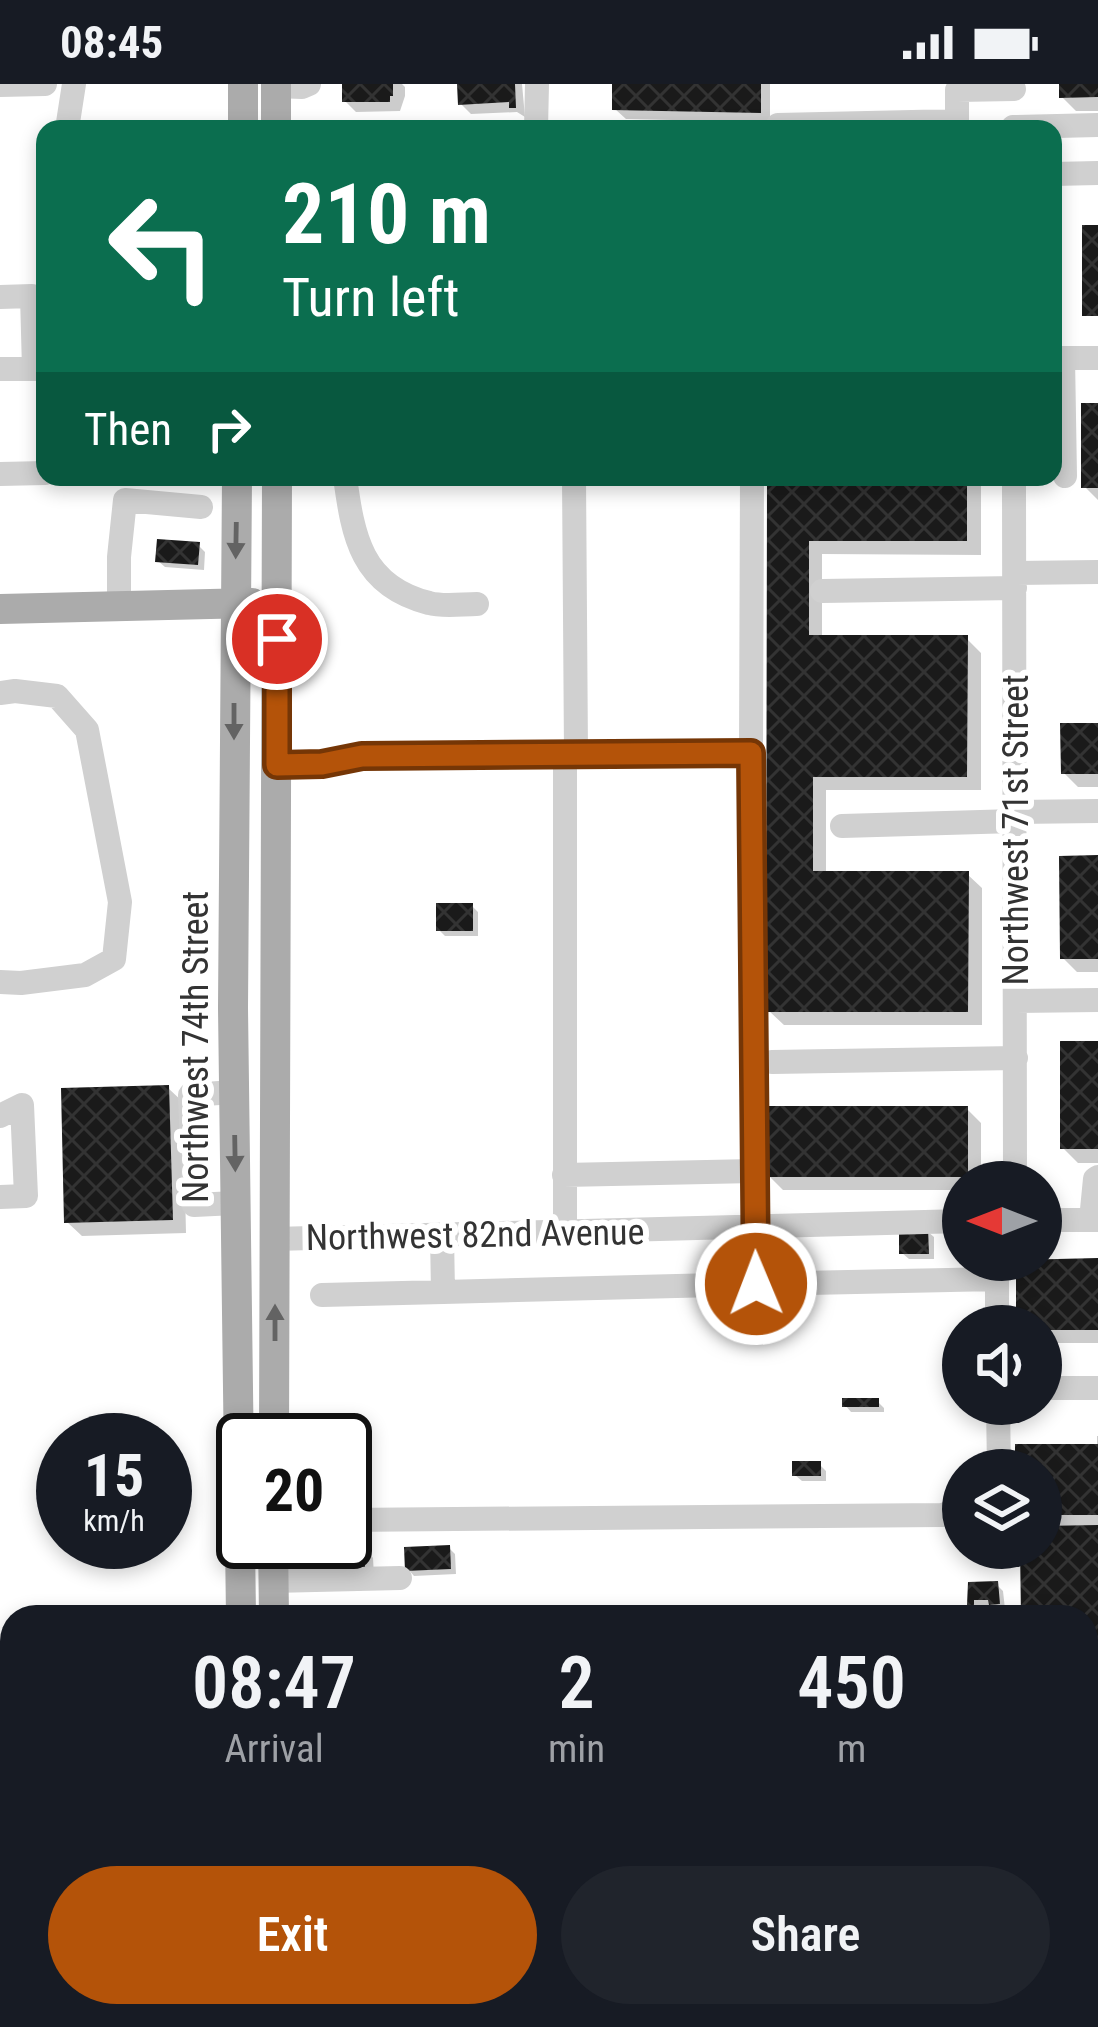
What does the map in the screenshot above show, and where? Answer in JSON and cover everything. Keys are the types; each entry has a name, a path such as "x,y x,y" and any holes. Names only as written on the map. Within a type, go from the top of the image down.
{"main road":[{"path":"243,84 243,120"},
{"path":"276,85 276,120"},
{"name":"Northwest 74th Street","path":"237,486 234,1092 241,1605"},
{"path":"274,1413 277,486"},
{"path":"0,609 276,603"},
{"path":"273,1569 274,1605"}],"street":[{"path":"0,85 45,84"},
{"path":"69,120 74,84"},
{"path":"276,85 309,84"},
{"path":"536,120 537,84"},
{"path":"957,120 957,90 1014,87 1013,120"},
{"path":"1062,126 1098,124"},
{"path":"1062,174 1098,173"},
{"path":"0,297 32,296 36,338"},
{"path":"1062,358 1098,358"},
{"path":"0,369 36,369"},
{"path":"1062,425 1065,476"},
{"path":"0,474 36,473"},
{"path":"347,486 364,559 383,579 431,604 477,604"},
{"path":"565,1232 574,486"},
{"path":"752,486 756,1284"},
{"name":"Northwest 71st Street","path":"1014,486 1015,1161"},
{"path":"119,606 125,500 201,507"},
{"path":"822,590 1098,572"},
{"path":"0,693 57,696 87,730 119,902 114,959 85,975 0,982"},
{"path":"277,765 322,764 362,756 751,753"},
{"path":"842,826 1098,811"},
{"path":"1015,1000 1098,1000"},
{"path":"772,1062 1016,1058"},
{"path":"234,1092 190,1094 194,1205 236,1203"},
{"path":"0,1116 22,1105 26,1196 0,1197"},
{"path":"564,1175 754,1172"},
{"path":"1062,1220 1094,1220 1098,1177"},
{"name":"Northwest 82nd Avenue","path":"274,1238 942,1223"},
{"path":"442,1235 443,1292"},
{"path":"322,1294 756,1284 942,1273"},
{"path":"1062,1388 1098,1388"},
{"path":"372,1520 942,1515"},
{"path":"273,1581 400,1578"}],"building":[{"path":"342,84 393,84 393,96 390,102 342,102"},
{"path":"457,84 515,84 516,108 509,108 509,102 458,105"},
{"path":"612,84 761,84 761,113 612,110"},
{"path":"1059,84 1098,84 1098,97 1059,98"},
{"path":"1082,225 1098,225 1098,316 1082,316"},
{"path":"1081,403 1098,403 1098,488 1081,488"},
{"path":"767,486 967,486 967,541 809,541 809,635 968,635 967,777 813,777 813,871 969,871 968,1012 766,1012"},
{"path":"157,539 200,542 198,565 155,562"},
{"path":"1060,723 1098,723 1098,774 1061,774"},
{"path":"1098,855 1098,959 1060,959 1059,856"},
{"path":"436,903 473,903 473,931 436,931"},
{"path":"1060,1041 1098,1041 1098,1149 1060,1149"},
{"path":"169,1085 173,1220 64,1223 61,1088"},
{"path":"765,1106 968,1106 968,1161 942,1161 942,1177 766,1177"},
{"path":"899,1228 928,1228 929,1254 899,1254"},
{"path":"1098,1258 1098,1330 1062,1330 1062,1305 1016,1305 1016,1281 1062,1281 1062,1259"},
{"path":"842,1398 879,1398 879,1407 842,1407"},
{"path":"1015,1444 1098,1444 1098,1515 1062,1515 1062,1449 1015,1449"},
{"path":"792,1461 821,1461 821,1476 792,1476"},
{"path":"1098,1525 1098,1605 1021,1605 1020,1569 1062,1569 1062,1526"},
{"path":"450,1545 451,1569 405,1571 404,1547"},
{"path":"998,1581 1000,1604 974,1600 974,1605 967,1605 968,1582"}],"route":[{"path":"277,639 277,765 322,764 362,756 751,753 756,1284"}]}
